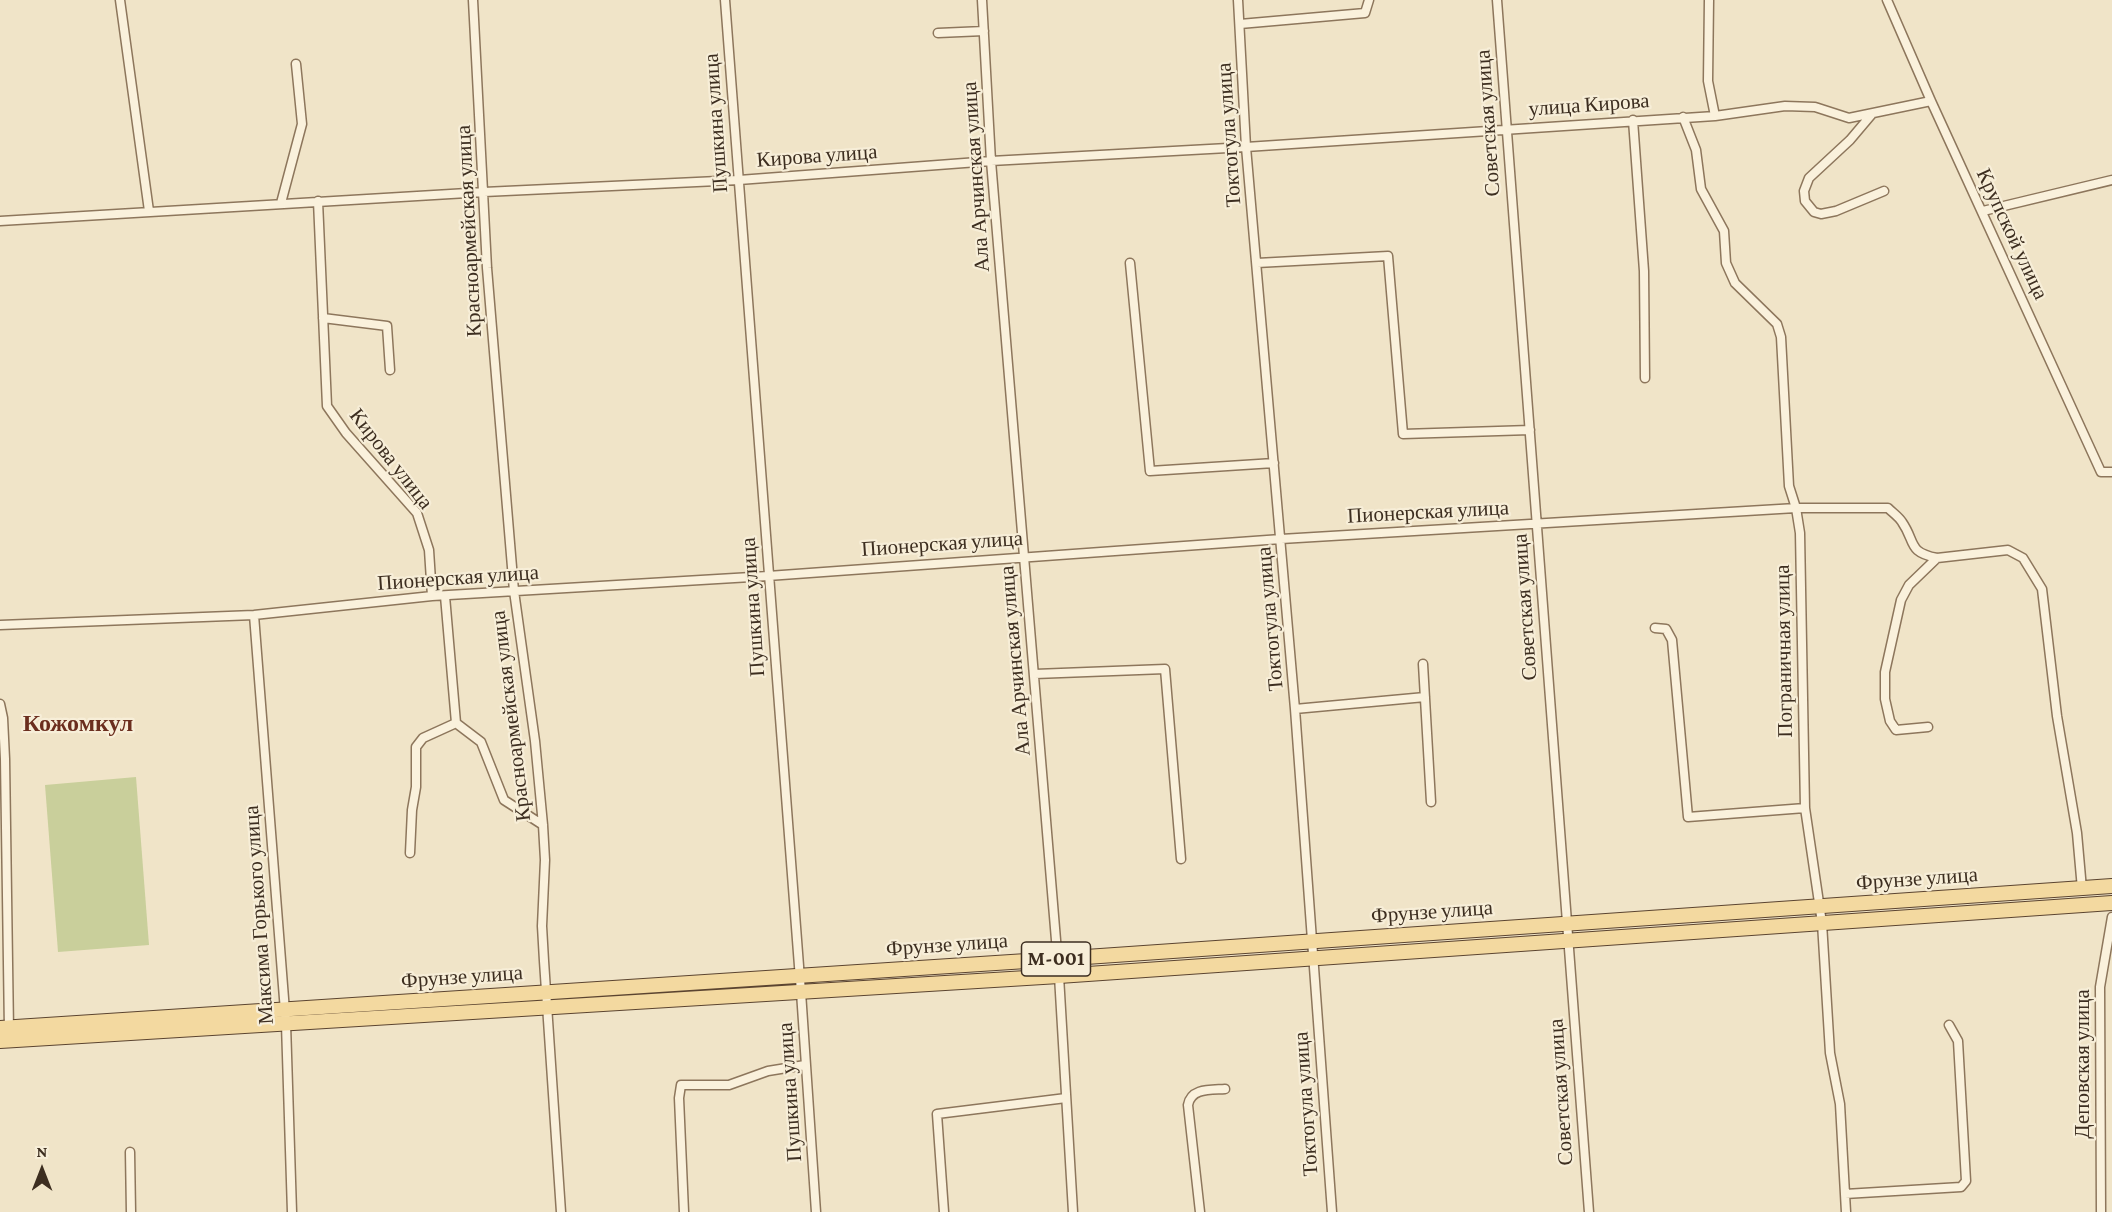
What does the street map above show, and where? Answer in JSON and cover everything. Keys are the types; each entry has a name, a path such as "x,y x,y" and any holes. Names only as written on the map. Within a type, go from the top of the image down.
{"main road":[{"name":"Фрунзе улица","path":"285,1017 547,992 1312,942 2112,886"},
{"name":"Фрунзе улица","path":"5,1034 285,1017 548,1008 1059,976 2112,903"}],"street":[{"path":"120,0 149,211"},
{"name":"Красноармейская улица","path":"473,0 487,268 514,591 535,741 543,825 545,860 542,926 561,1212"},
{"name":"Пушкина улица","path":"725,0 816,1212"},
{"name":"Ала Арчинская улица","path":"982,0 991,161 1059,976 1073,1212"},
{"name":"Токтогула улица","path":"1238,0 1246,147 1295,709 1332,1212"},
{"path":"1240,24 1365,13 1369,0"},
{"name":"Советская улица","path":"1497,0 1589,1212"},
{"path":"1709,0 1708,81 1714,116"},
{"name":"Крупской улица","path":"1887,0 2101,472 2112,472"},
{"path":"938,33 984,31"},
{"path":"281,204 302,124 296,64"},
{"name":"улица Кирова","path":"1246,147 1714,116 1785,106 1815,107 1850,118 1931,101"},
{"path":"1872,114 1850,140 1809,178 1804,192 1805,201 1814,212 1821,214 1836,211 1884,192"},
{"name":"Пограничная улица","path":"1683,117 1696,150 1701,189 1724,231 1726,263 1735,283 1777,324 1781,337 1789,486 1796,508 1800,533 1805,808 1822,923 1830,1053 1840,1104 1846,1212"},
{"path":"1633,120 1644,271 1645,378"},
{"name":"Кирова улица","path":"0,221 318,201 739,180 991,161 1246,147"},
{"path":"1983,211 2112,180"},
{"name":"Кирова улица","path":"318,201 327,406 346,433 417,513 429,549 432,596"},
{"path":"1257,264 1388,256 1403,434 1530,430"},
{"path":"1130,263 1150,471 1274,463"},
{"path":"323,318 387,326 390,370"},
{"name":"Пионерская улица","path":"0,625 254,615 432,596 768,576 1281,538 1796,508 1888,508 1902,522 1913,546 1922,555 1937,558"},
{"path":"1928,727 1896,730 1890,722 1885,699 1885,672 1901,600 1909,585 1937,558 2008,550 2023,558 2042,589 2057,716 2076,833 2082,889"},
{"path":"445,596 456,723 481,742 504,800 543,825"},
{"name":"Максима Горького улица","path":"254,615 285,1017 292,1212"},
{"path":"1655,628 1666,629 1672,640 1688,817 1805,808"},
{"path":"1423,664 1431,802"},
{"path":"1035,674 1165,669 1181,859"},
{"path":"1295,709 1425,698"},
{"path":"0,704 5,759 5,1034"},
{"path":"410,854 412,810 416,787 416,747 423,738 456,723"},
{"name":"Деповская улица","path":"2101,1212 2100,987 2112,917"},
{"path":"1845,1194 1961,1187 1966,1180 1958,1041 1949,1025"},
{"path":"684,1212 679,1098 681,1085 729,1085 768,1071 805,1065"},
{"path":"1200,1212 1189,1097 1193,1094 1225,1089"},
{"path":"944,1212 937,1114 1066,1098"},
{"path":"130,1152 131,1212"}],"green space":[{"path":"136,777 149,945 58,952 45,785"}],"district":[{"name":"Кожомкул","path":"78,724"}]}
